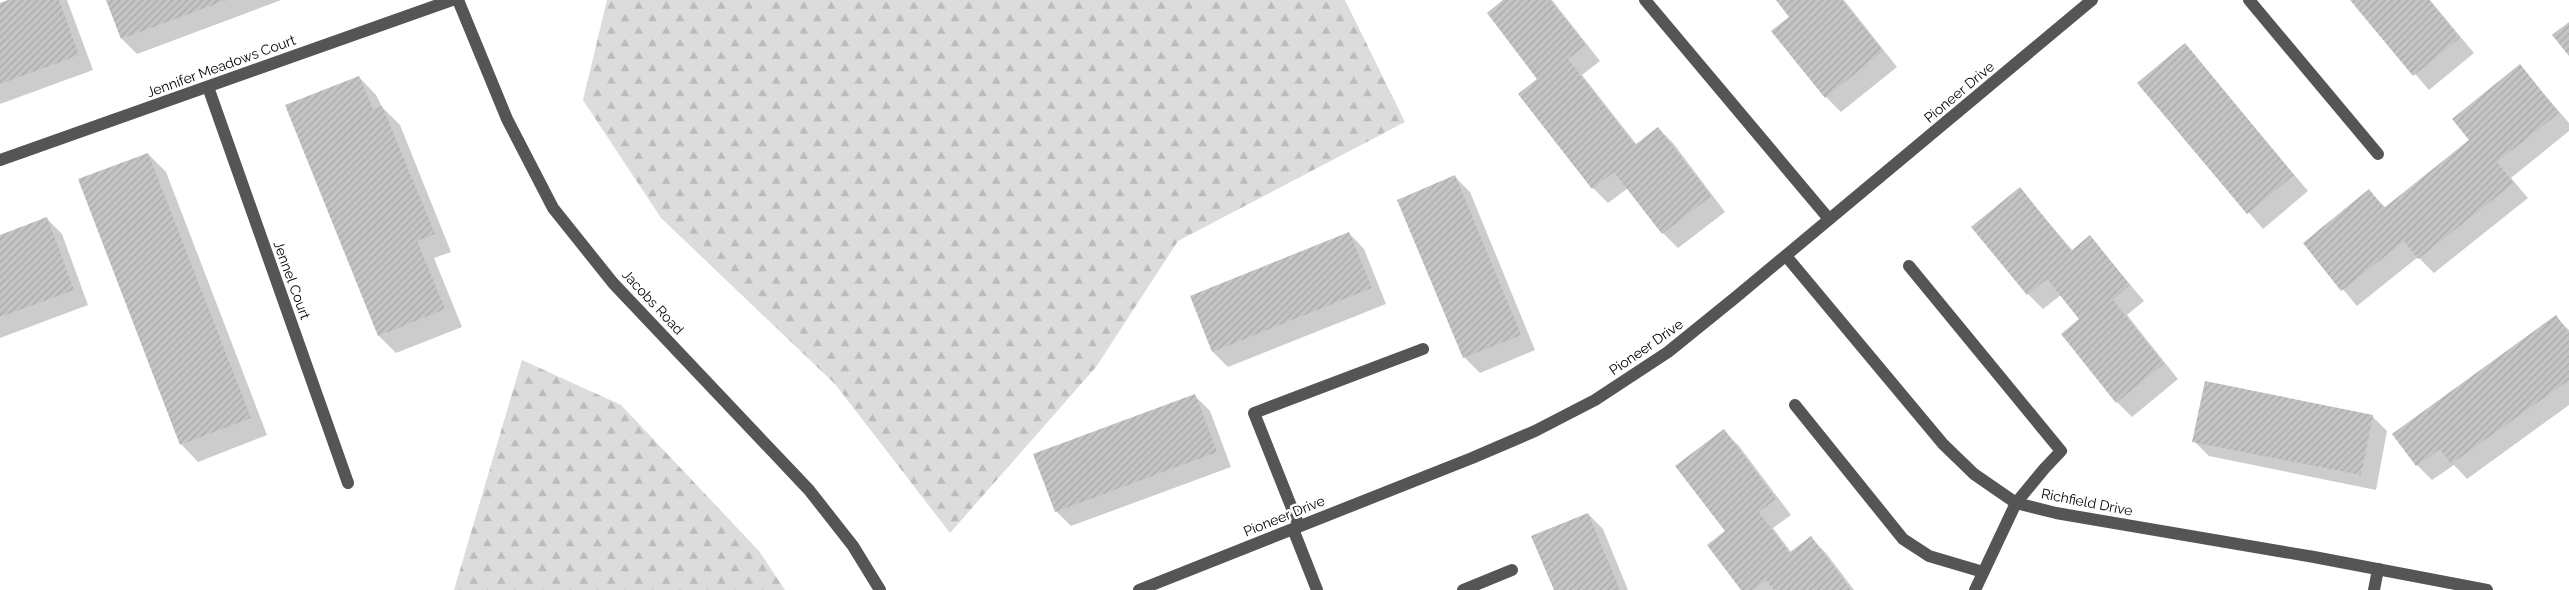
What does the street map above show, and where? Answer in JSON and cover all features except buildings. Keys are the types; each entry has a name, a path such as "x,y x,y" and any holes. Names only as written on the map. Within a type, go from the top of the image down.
{"street":[{"name":"Jennifer Meadows Court","path":"0,160 452,0"},
{"name":"Jacobs Road","path":"458,0 507,119 553,208 613,283 809,490 852,546 880,590"},
{"path":"1645,0 1829,219"},
{"name":"Pioneer Drive","path":"1140,590 1526,435 1595,400 1668,352 1786,256 2092,0"},
{"path":"2249,0 2378,154"},
{"name":"Jennel Court","path":"208,87 348,483"},
{"name":"Richfield Drive","path":"1786,256 1943,444 1974,474 2016,503 2056,513 2378,569 2487,590"},
{"path":"1909,266 2061,451 2016,503 1975,590"},
{"path":"1317,590 1254,413 1423,349"},
{"path":"1795,405 1903,540 1929,556 1983,572"},
{"path":"2374,590 2378,569"},
{"path":"1464,590 1512,570"}],"green space":[{"path":"607,0 1345,0 1405,122 1178,241 1096,367 950,533 835,384 661,218 583,100"},
{"path":"522,360 621,405 759,551 785,590 454,590"}]}
